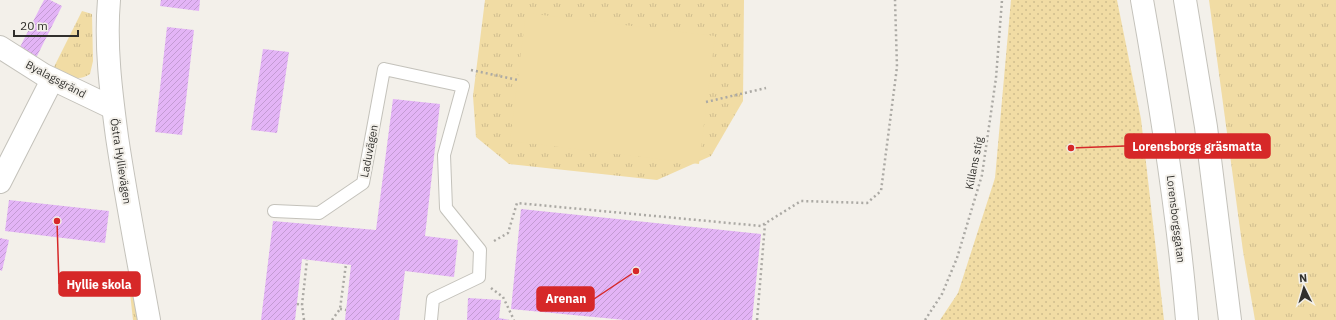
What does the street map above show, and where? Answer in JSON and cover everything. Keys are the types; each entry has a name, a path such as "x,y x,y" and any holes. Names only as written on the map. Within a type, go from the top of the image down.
{"main road":[{"name":"Östra Hyllievägen","path":"110,0 107,20 113,108 125,189 149,320"},
{"name":"Lorensborgsgatan","path":"1142,0 1156,79 1176,214 1187,320"},
{"path":"1185,0 1206,128 1230,320"},
{"name":"Byalagsgränd","path":"0,47 52,80 113,108"},
{"path":"0,182 52,80"}],"lane":[{"name":"Laduvägen","path":"274,211 319,213 363,183 384,69 464,86 444,155 446,208 480,250"},
{"path":"431,320 433,299 478,277 480,250"}],"path":[{"path":"480,250 508,233 517,203 761,226 801,201 868,203 881,191 897,67 895,0"},
{"name":"Killans stig","path":"925,320 942,294 957,258 982,175 996,78 1002,0"},
{"path":"465,69 518,80"},
{"path":"706,102 766,88"},
{"path":"757,320 765,224"},
{"path":"304,320 302,305 307,260"},
{"path":"332,320 340,309 346,264"},
{"path":"478,277 503,297 514,320"},
{"path":"297,304 302,305"},
{"path":"340,309 346,310"}],"green space":[{"path":"485,0 744,0 743,101 711,156 657,180 509,164 476,137 473,96"},
{"path":"1011,0 1117,0 1141,119 1164,320 940,320 958,293 995,178"},
{"path":"1209,0 1336,0 1336,320 1255,320 1243,251"},
{"path":"82,11 92,14 93,61 90,74 85,77 76,78 67,75 54,67"},
{"path":"526,13 715,36 699,164 510,141"},
{"path":"130,293 132,293 138,320 133,320"}],"building":[{"path":"44,0 50,0 62,6 36,58 19,49"},
{"path":"161,0 200,0 199,11 160,6"},
{"path":"167,27 194,30 182,135 155,132"},
{"path":"263,49 289,52 277,133 251,130"},
{"path":"393,99 440,104 425,236 458,240 454,277 405,271 399,320 345,320 351,265 302,259 295,320 261,320 273,221 376,230"},
{"path":"9,200 109,211 105,243 5,231"},
{"path":"521,209 761,234 752,320 625,320 511,309"},
{"path":"0,238 9,240 2,271 0,270"},
{"path":"468,298 501,300 499,318 510,320 467,320"}],"place":[{"name":"Lorensborgs gräsmatta","path":"1071,148"},
{"name":"Hyllie skola","path":"57,221"},
{"name":"Arenan","path":"636,271"}]}
